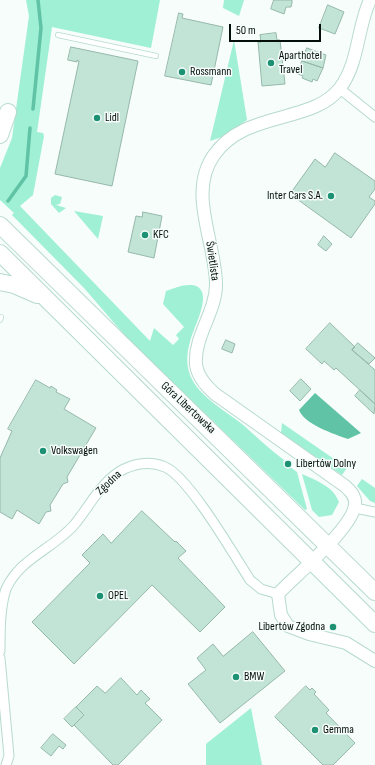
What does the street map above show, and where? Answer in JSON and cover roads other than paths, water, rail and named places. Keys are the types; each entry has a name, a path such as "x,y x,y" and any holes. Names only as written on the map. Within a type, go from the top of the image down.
{"highway":[{"path":"0,135 8,112"},
{"name":"Góra Libertowska","path":"0,225 375,592"},
{"name":"Góra Libertowska","path":"0,253 375,624"},
{"path":"0,282 14,285 44,297"}],"street":[{"name":"Świetlista","path":"355,508 355,498 345,486 209,388 198,372 196,359 200,340 213,303 216,285 203,201 204,175 208,164 220,147 238,132 258,124 319,105 340,89 352,63 361,25 370,0"},
{"path":"340,89 375,117"},
{"name":"Zgodna","path":"0,651 0,609 5,590 15,572 73,526 101,488 123,470 136,464 151,463 166,467 179,478 194,495 250,580 260,589 278,594"},
{"path":"375,512 355,508 349,520 328,545 278,594 281,615 288,626 309,634 346,643 375,662"},
{"path":"0,658 9,756 6,765"}],"lane":[{"path":"58,35 156,56"}],"waterway":[{"path":"33,109 41,28 38,0"},
{"path":"8,201 26,176 30,128"}],"place":[{"name":"Aparthotel Travel","path":"271,63"},
{"name":"Rossmann","path":"182,72"},
{"name":"Lidl","path":"97,118"},
{"name":"Inter Cars S.A.","path":"331,196"},
{"name":"KFC","path":"145,235"},
{"name":"Volkswagen","path":"43,451"},
{"name":"Libertów Dolny","path":"288,464"},
{"name":"OPEL","path":"100,596"},
{"name":"Libertów Zgodna","path":"333,627"},
{"name":"BMW","path":"236,677"},
{"name":"Gemma","path":"315,730"}]}
